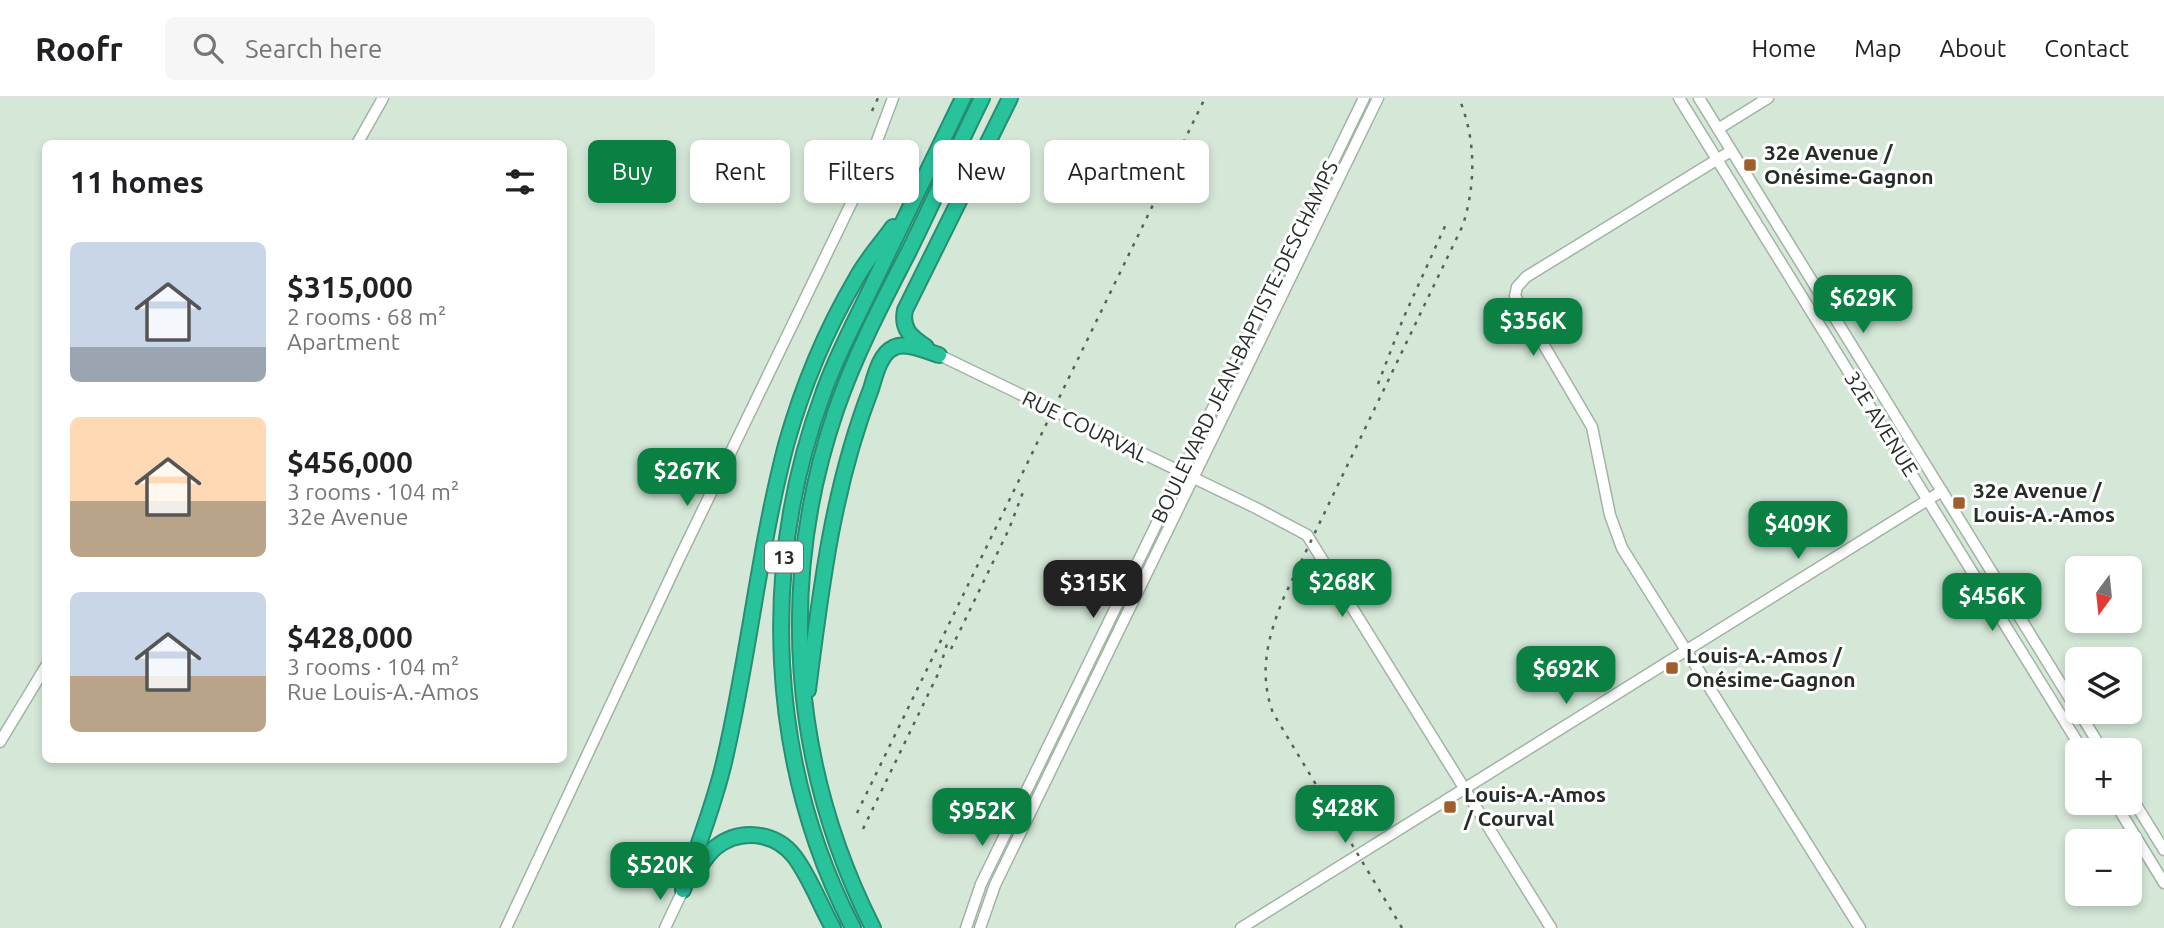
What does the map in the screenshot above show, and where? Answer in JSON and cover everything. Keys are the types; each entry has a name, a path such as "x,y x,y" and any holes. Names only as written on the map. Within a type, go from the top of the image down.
{"highway":[{"name":"13","path":"919,188 963,98"},
{"name":"13","path":"873,928 848,874 831,828 812,760 805,716 799,637 801,568 811,500 839,400 863,343 982,98"},
{"path":"939,355 906,331 903,320 905,310 1010,98"},
{"path":"683,890 726,757 772,508 794,419 816,360 857,276 911,203"},
{"name":"13","path":"853,928 818,846 792,747 782,659 785,556 798,478 819,404 840,351 912,203"},
{"path":"805,716 828,538 846,463 868,395 883,357 892,348 905,345 939,355"},
{"path":"683,890 711,852 721,843 742,835 763,836 776,841 792,853 833,928"}],"street":[{"path":"359,140 383,98"},
{"path":"506,928 862,181 893,98"},
{"name":"BOULEVARD JEAN-BAPTISTE-DESCHAMPS","path":"966,928 981,884 1364,98"},
{"name":"BOULEVARD JEAN-BAPTISTE-DESCHAMPS","path":"980,928 995,885 1378,98"},
{"name":"32E AVENUE","path":"1679,98 2075,738"},
{"name":"32E AVENUE","path":"1699,98 2065,690"},
{"path":"1718,129 1768,98"},
{"path":"1731,151 1526,277 1515,293 1520,306 1592,427 1609,515 1619,542 1860,928"},
{"path":"1242,347 1253,353"},
{"name":"RUE COURVAL","path":"939,355 1307,535 1551,928"},
{"path":"1241,928 1942,491"},
{"path":"0,742 42,673"},
{"path":"2142,814 2164,850"},
{"path":"2122,815 2164,883"},
{"path":"665,928 683,890"}],"railway":[{"path":"872,111 878,98"},
{"path":"857,813 1205,98"},
{"path":"1402,928 1273,713 1266,683 1267,654 1273,626 1284,597 1463,225 1470,193 1472,161 1469,129 1459,98"},
{"path":"1378,384 1403,319 1446,224"},
{"path":"951,649 1009,529 1025,487"},
{"path":"863,829 938,674 947,644"}],"place":[{"name":"32e Avenue / Onésime-Gagnon","path":"1750,165"},
{"name":"32e Avenue / Louis-A.-Amos","path":"1959,503"},
{"name":"Louis-A.-Amos / Onésime-Gagnon","path":"1672,668"},
{"name":"Louis-A.-Amos / Courval","path":"1450,807"}]}
